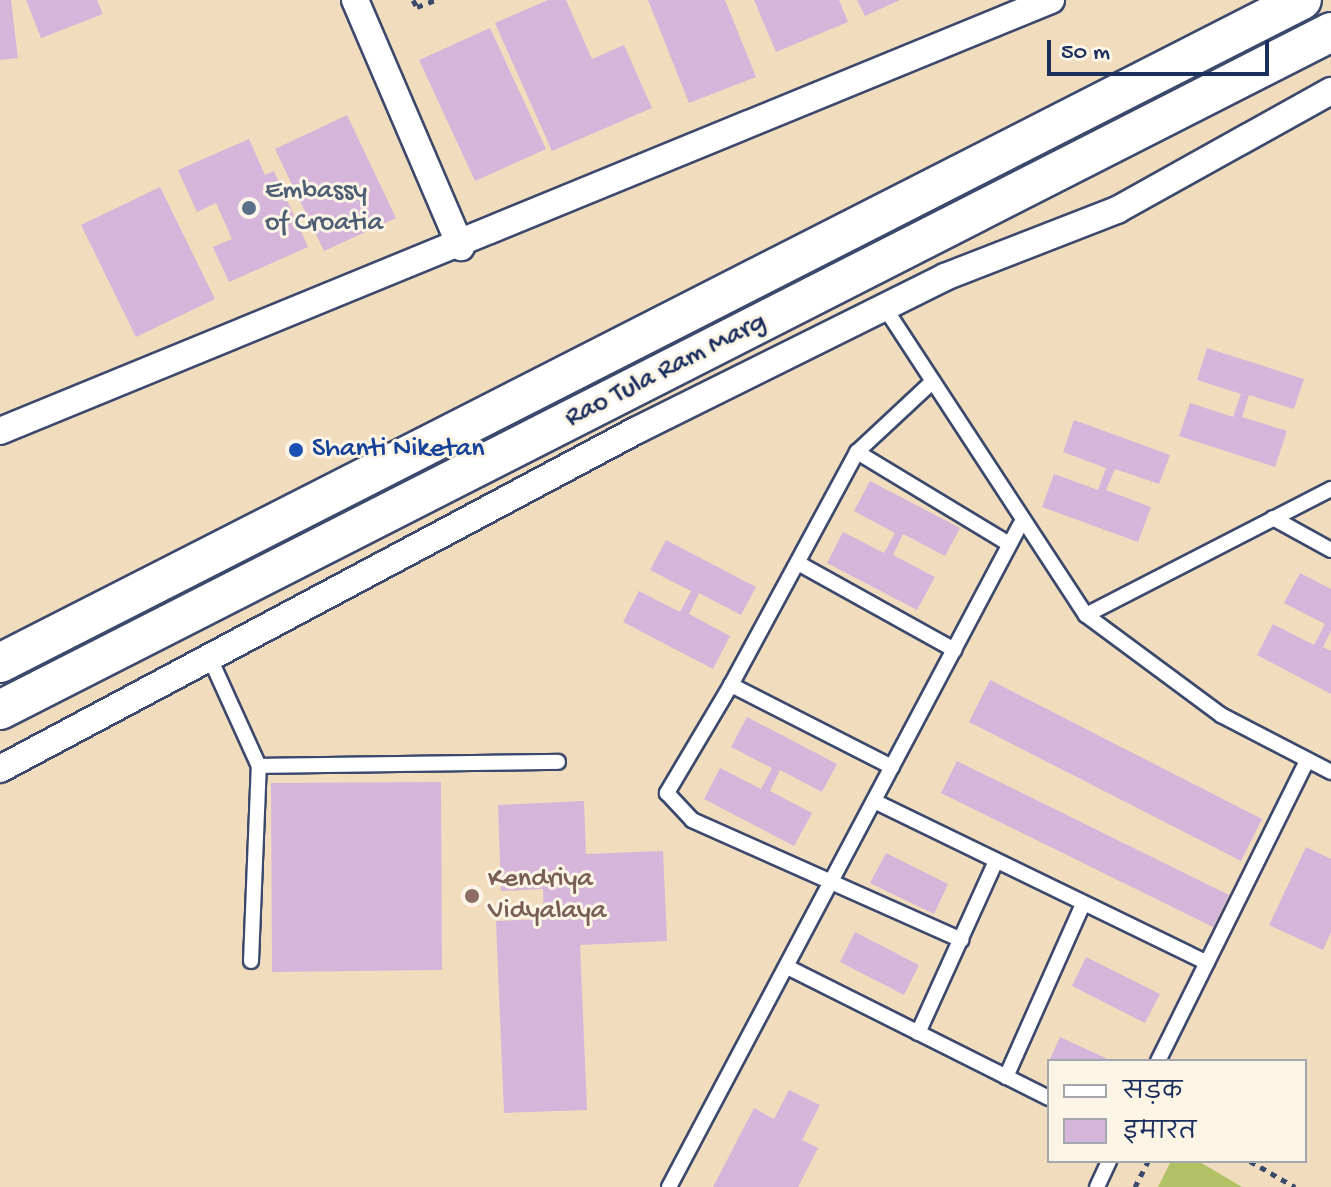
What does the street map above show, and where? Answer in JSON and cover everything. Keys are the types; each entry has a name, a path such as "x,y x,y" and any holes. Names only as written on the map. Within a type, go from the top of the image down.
{"main road":[{"name":"Rao Tula Ram Marg","path":"0,663 1302,0"},
{"name":"Rao Tula Ram Marg","path":"0,710 1331,32"}],"street":[{"path":"355,0 461,247"},
{"path":"0,431 461,247 1051,0"},
{"path":"0,769 637,430 945,277 1117,210 1331,91"},
{"path":"924,239 945,277"}],"lane":[{"path":"885,308 1020,525 1086,615 1148,668 1306,763 1331,772"},
{"path":"931,383 857,452 731,685 667,793 692,820 961,940"},
{"path":"857,452 1009,544"},
{"path":"1086,615 1331,489"},
{"path":"1273,518 1331,550"},
{"path":"669,1187 1020,525"},
{"path":"798,563 954,650"},
{"path":"209,656 259,766 251,961"},
{"path":"731,685 892,767"},
{"path":"259,766 558,762"},
{"path":"1159,1059 1306,763"},
{"path":"874,801 995,863 1207,963"},
{"path":"918,1033 995,863"},
{"path":"1006,1077 1083,904"},
{"path":"787,967 1047,1097"},
{"path":"1097,1187 1108,1163"}],"path":[{"path":"413,0 417,7 435,0"},
{"path":"1135,1187 1147,1163"},
{"path":"1253,1163 1295,1187"}],"green space":[{"path":"1170,1163 1201,1163 1242,1187 1158,1187"}],"building":[{"path":"0,0 11,0 18,58 0,60"},
{"path":"26,0 97,0 103,14 41,38"},
{"path":"548,0 566,0 592,59 624,45 652,108 552,151 495,23"},
{"path":"648,0 725,0 756,77 689,103"},
{"path":"754,0 839,0 848,22 776,52"},
{"path":"857,0 900,0 865,16"},
{"path":"490,28 546,149 475,181 419,60"},
{"path":"347,115 396,218 324,251 275,149"},
{"path":"249,139 265,175 274,171 308,247 229,282 213,247 232,239 216,203 197,212 178,170"},
{"path":"160,187 215,299 136,337 81,225"},
{"path":"1207,348 1304,379 1294,409 1249,395 1242,417 1287,431 1275,467 1179,436 1190,403 1233,417 1241,394 1197,380"},
{"path":"1074,420 1170,455 1159,484 1115,469 1106,490 1151,507 1138,542 1042,507 1054,474 1098,490 1106,468 1063,452"},
{"path":"870,481 960,528 945,556 903,534 893,555 935,577 917,610 827,563 843,532 884,553 895,533 854,511"},
{"path":"666,540 756,587 741,615 699,593 689,614 730,636 713,669 623,622 639,591 680,612 691,591 650,570"},
{"path":"1300,573 1331,589 1331,631 1323,647 1331,651 1331,694 1257,655 1273,624 1314,645 1325,624 1284,603"},
{"path":"990,680 1262,819 1241,861 969,722"},
{"path":"747,717 837,764 822,792 780,770 770,791 812,813 794,846 704,799 720,768 761,789 772,768 731,747"},
{"path":"957,761 1229,895 1213,927 941,793"},
{"path":"441,782 442,970 272,972 271,783"},
{"path":"584,801 586,854 663,851 667,941 580,945 587,1110 504,1113 496,921 544,919 543,889 501,891 498,805"},
{"path":"1306,847 1331,859 1331,932 1323,950 1269,925"},
{"path":"886,853 948,884 934,914 870,883"},
{"path":"855,932 919,965 904,995 840,962"},
{"path":"1086,957 1160,994 1145,1023 1072,986"},
{"path":"1060,1037 1108,1059 1050,1059"},
{"path":"789,1090 820,1105 802,1140 818,1148 798,1187 713,1187 754,1108 774,1119"}],"place":[{"name":"Embassy of Croatia","path":"249,208"},
{"name":"Shanti Niketan","path":"296,450"},
{"name":"Kendriya Vidyalaya","path":"472,896"}]}
